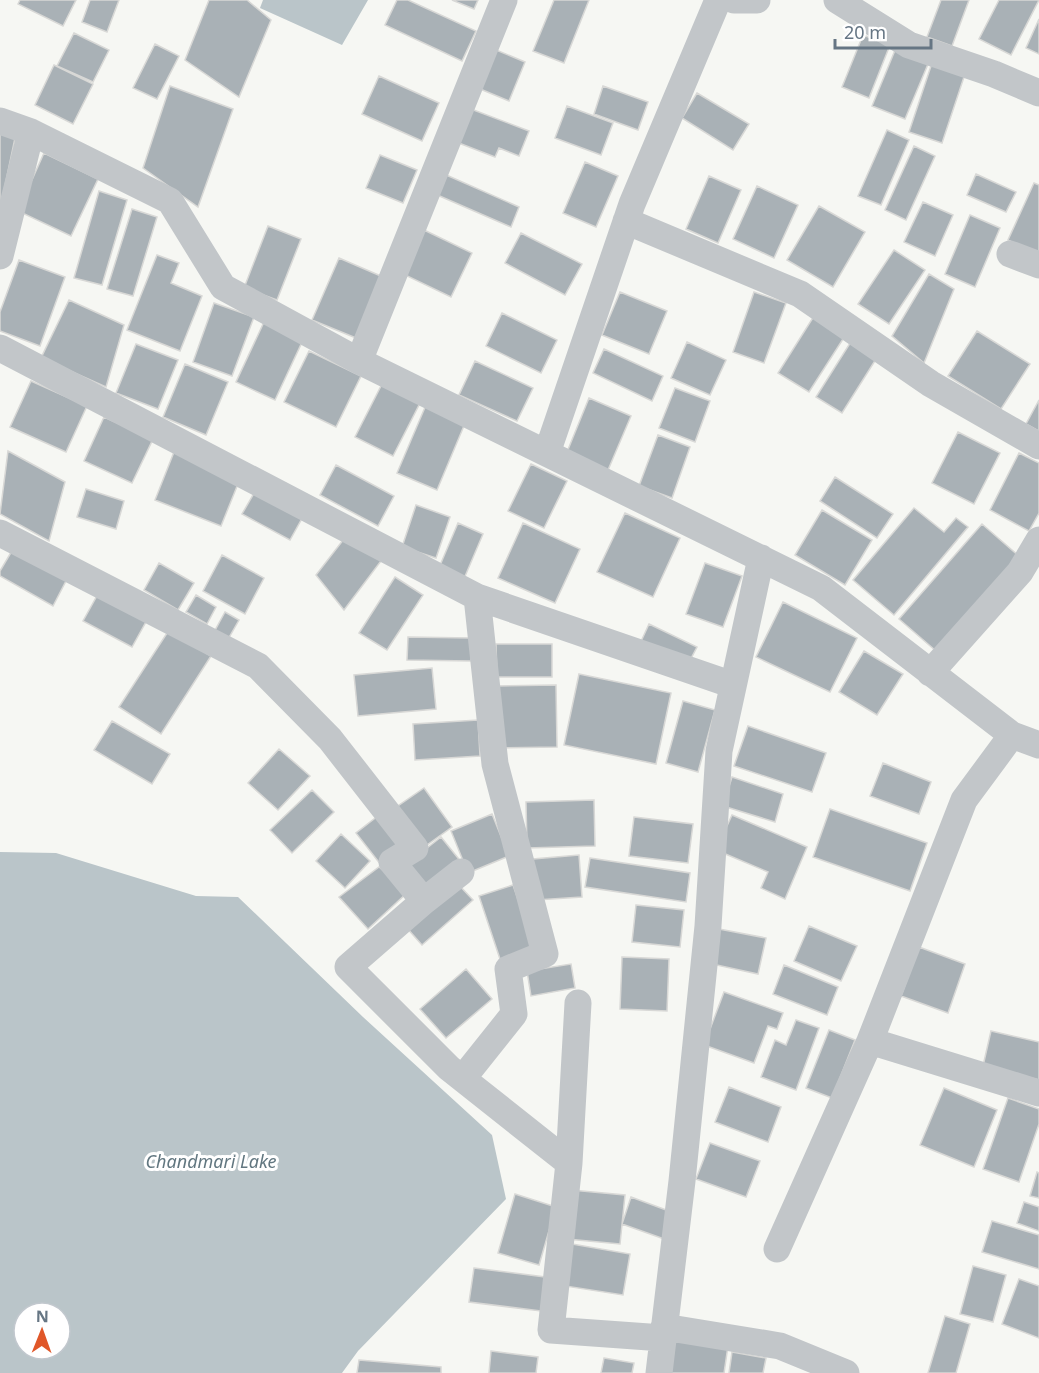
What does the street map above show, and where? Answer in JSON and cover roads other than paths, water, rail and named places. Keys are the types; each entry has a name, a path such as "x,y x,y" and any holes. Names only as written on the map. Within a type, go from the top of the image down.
{"street":[{"path":"359,361 504,0"},
{"path":"548,453 626,221 718,0"},
{"path":"734,0 757,0"},
{"path":"837,0 909,45 994,74 1039,93"},
{"path":"0,121 31,132 170,201 223,287 359,361 821,588 1012,735 1039,745"},
{"path":"0,256 31,132"},
{"path":"626,221 800,294 931,384 1039,446"},
{"path":"1010,254 1039,265"},
{"path":"0,348 477,597 733,685"},
{"path":"0,533 258,666 330,739 415,848 392,862 424,901"},
{"path":"930,673 1020,572 1039,540"},
{"path":"658,1373 682,1181 708,926 718,751 761,558"},
{"path":"463,1078 514,1014 508,969 545,954 495,764 477,597"},
{"path":"777,1249 870,1041 964,800 1012,735"},
{"path":"461,872 348,966 449,1068 569,1162"},
{"path":"578,1003 569,1162 551,1330 664,1333 780,1346 846,1373"},
{"path":"870,1041 1039,1093"}],"water":[{"path":"263,0 368,0 342,45 260,8"},
{"name":"Chandmari Lake","path":"0,852 56,853 196,896 238,897 363,1017 492,1135 506,1199 358,1351 342,1373 0,1373"}]}
